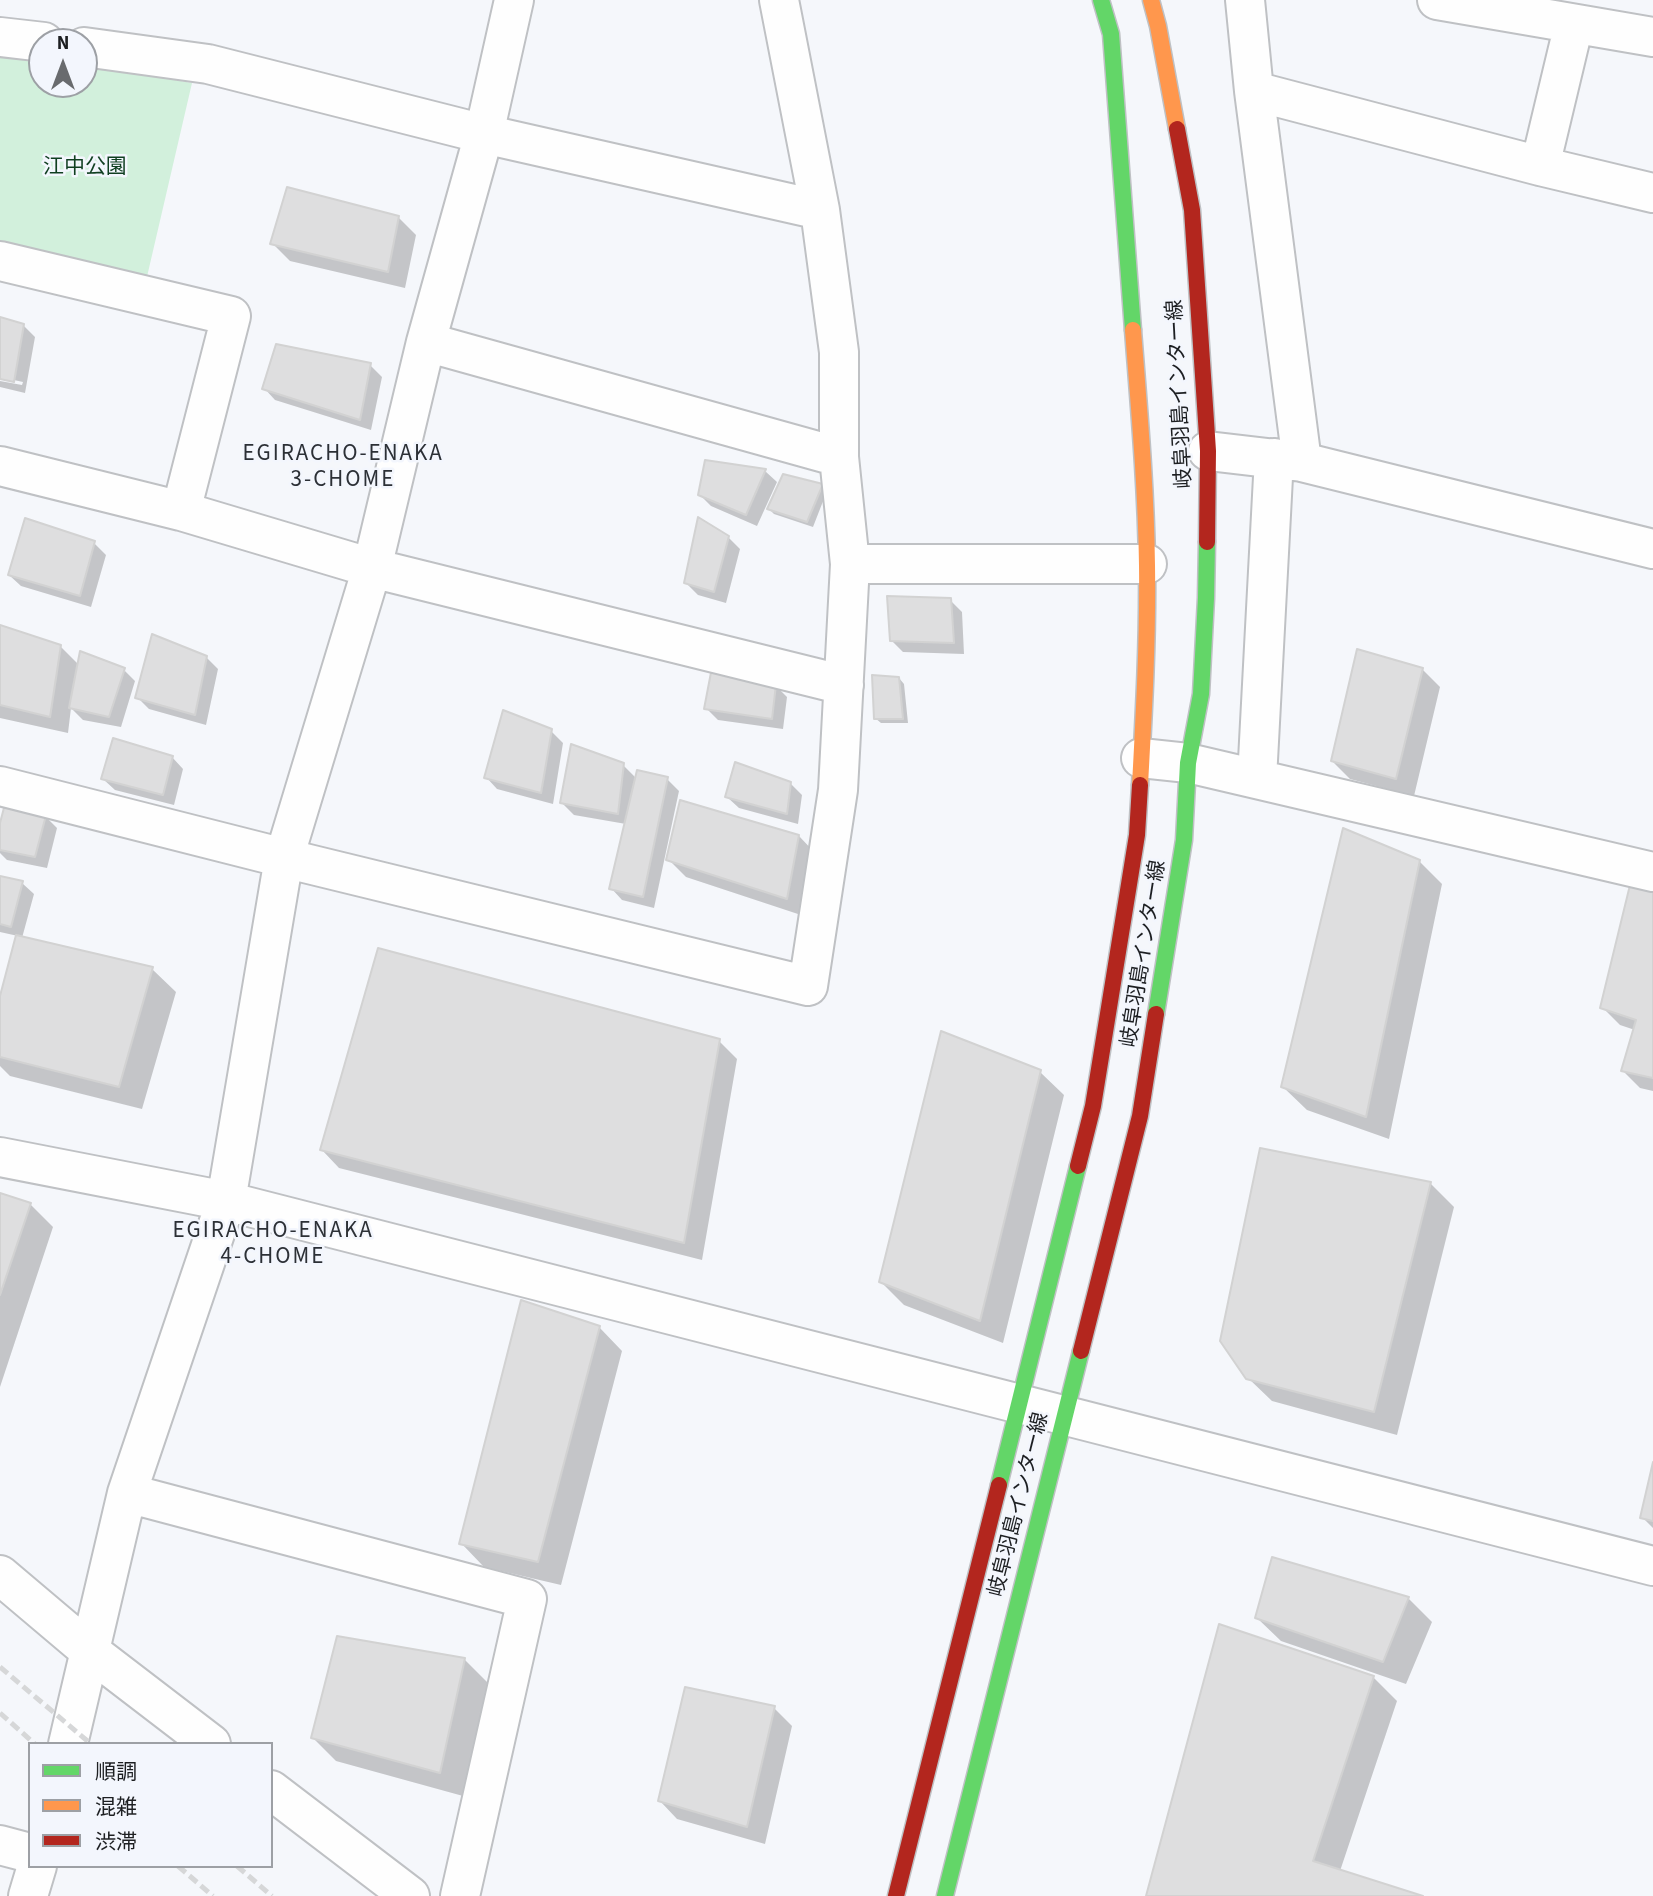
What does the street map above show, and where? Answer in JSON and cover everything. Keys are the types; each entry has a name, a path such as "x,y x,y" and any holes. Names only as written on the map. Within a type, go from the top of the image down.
{"main road":[{"name":"岐阜羽島インター線","path":"896,1896 1093,1106 1137,835 1146,678 1147,564 1140,416 1111,34 1101,0"},
{"name":"岐阜羽島インター線","path":"945,1896 1140,1116 1184,841 1188,763 1201,694 1206,598 1208,451 1192,210 1151,0"}],"street":[{"path":"68,1742 127,1493 226,1201 284,858 372,568 426,342 484,134 514,0"},
{"path":"0,786 808,986 838,790 850,564 839,457 839,352 820,210 779,0"},
{"path":"1245,0 1288,460 1257,779"},
{"path":"1437,0 1653,37"},
{"path":"1540,166 1574,24"},
{"path":"0,37 28,40"},
{"path":"98,49 208,64 484,134 820,210"},
{"path":"1254,90 1540,166 1653,193"},
{"path":"0,261 231,316 181,511"},
{"path":"426,342 839,457"},
{"path":"1208,451 1288,460 1653,549"},
{"path":"0,466 181,511 372,568 844,685"},
{"path":"850,564 1147,564"},
{"path":"1141,758 1188,763 1653,872"},
{"path":"0,1157 226,1201 1653,1566"},
{"path":"127,1493 527,1599 460,1896"},
{"path":"0,1575 91,1652 208,1742"},
{"path":"273,1792 410,1896"},
{"path":"0,1845 28,1852"},
{"path":"28,1896 36,1868"}],"green space":[{"name":"江中公園","path":"0,48 28,53 28,98 98,98 98,66 192,83 146,281 0,246"}],"building":[{"path":"287,187 399,216 388,272 270,244"},
{"path":"0,317 24,324 14,382 0,379"},
{"path":"276,344 371,363 360,420 262,389"},
{"path":"705,460 766,469 746,515 698,495"},
{"path":"783,474 823,484 807,522 767,509"},
{"path":"698,517 729,536 714,592 684,583"},
{"path":"25,518 95,541 80,596 8,575"},
{"path":"887,596 951,598 954,643 890,641"},
{"path":"0,625 61,645 50,717 0,705"},
{"path":"152,634 207,656 195,715 135,698"},
{"path":"1357,649 1423,668 1396,779 1331,761"},
{"path":"80,651 125,668 109,717 69,708"},
{"path":"713,662 776,684 772,719 704,709"},
{"path":"872,675 899,677 903,719 874,719"},
{"path":"503,710 552,729 541,793 484,778"},
{"path":"113,738 173,756 163,795 101,779"},
{"path":"571,744 624,763 618,814 560,803"},
{"path":"735,762 791,782 787,814 725,797"},
{"path":"637,770 668,777 643,897 609,889"},
{"path":"6,800 46,815 35,857 0,850 0,823"},
{"path":"680,800 799,835 787,899 666,860"},
{"path":"1343,828 1420,860 1366,1117 1281,1087"},
{"path":"0,876 23,881 11,927 0,924"},
{"path":"1630,885 1653,891 1653,1078 1621,1071 1636,1020 1600,1008"},
{"path":"16,935 153,967 119,1087 0,1057 0,996"},
{"path":"378,948 720,1039 684,1243 320,1150"},
{"path":"941,1031 1041,1070 980,1321 879,1282"},
{"path":"1260,1148 1431,1182 1374,1412 1246,1379 1220,1341"},
{"path":"0,1193 31,1203 0,1295"},
{"path":"521,1300 600,1326 538,1562 459,1544"},
{"path":"1653,1462 1653,1521 1640,1518"},
{"path":"1272,1557 1409,1597 1383,1662 1255,1618"},
{"path":"1219,1624 1374,1676 1313,1861 1423,1896 1146,1896"},
{"path":"337,1636 465,1658 440,1773 311,1738"},
{"path":"685,1687 775,1706 747,1827 658,1801"}],"railway":[{"path":"0,1667 89,1742"},
{"path":"0,1713 33,1742"},
{"path":"180,1868 213,1896"},
{"path":"239,1868 272,1896"}],"traffic: fast":[{"path":"1101,0 1111,34 1133,330"},
{"path":"1156,1014 1184,840 1188,763 1201,694 1207,542"},
{"path":"999,1485 1078,1166"},
{"path":"945,1896 1081,1351"}],"traffic: slow":[{"path":"1151,0 1177,129"},
{"path":"1133,330 1144,477 1147,565 1140,785"}],"traffic: jam":[{"path":"1177,129 1192,210 1208,451 1207,542"},
{"path":"1078,1166 1093,1106 1137,835 1140,785"},
{"path":"1081,1351 1140,1116 1156,1014"},
{"path":"896,1896 999,1485"}],"district":[{"name":"EGIRACHO-ENAKA 3-CHOME","path":"343,468"},
{"name":"EGIRACHO-ENAKA 4-CHOME","path":"273,1245"}]}
